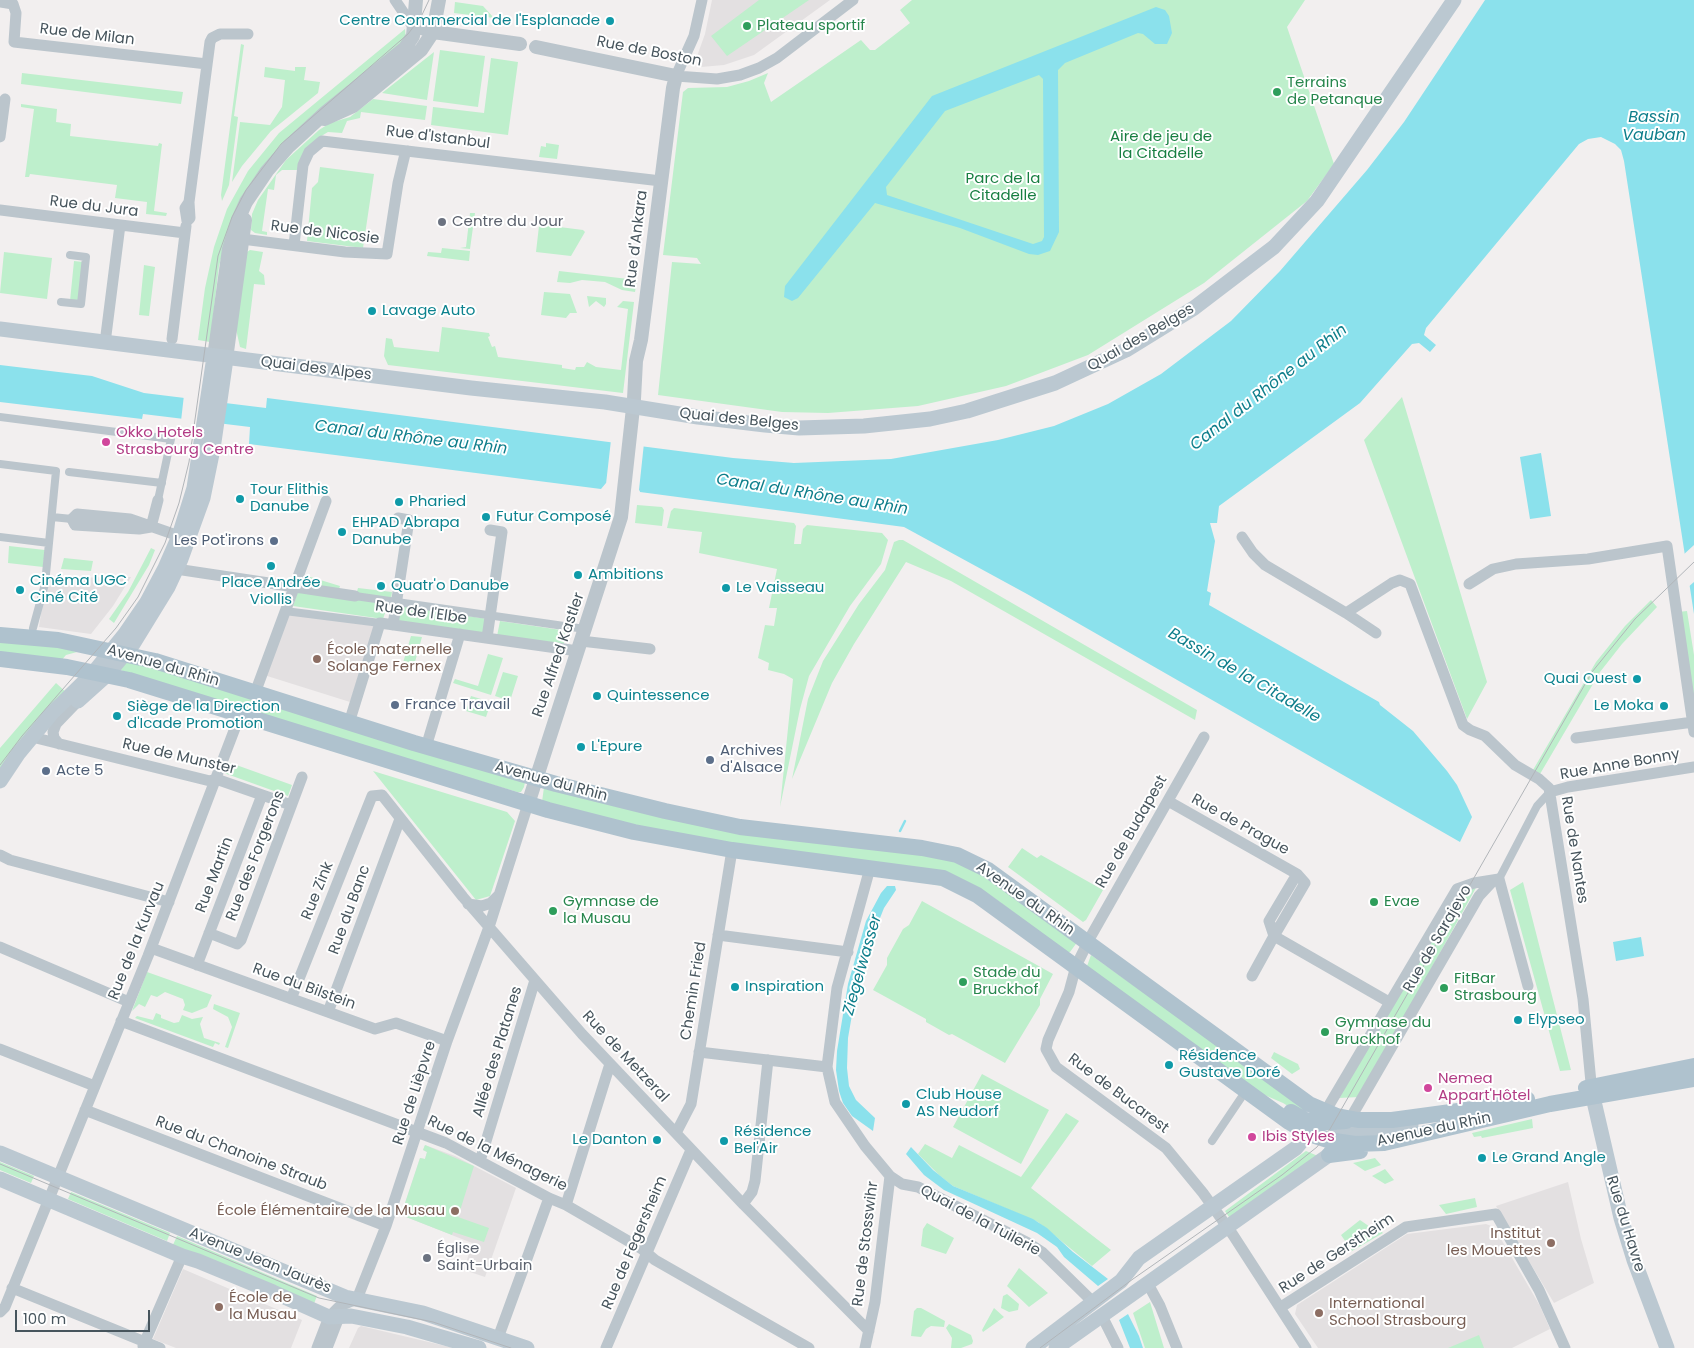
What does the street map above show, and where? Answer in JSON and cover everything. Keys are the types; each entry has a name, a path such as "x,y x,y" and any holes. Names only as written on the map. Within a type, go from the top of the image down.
{"main road":[{"name":"Quai des Belges","path":"632,406 698,417 799,428 864,426 922,420 967,411 1047,386 1091,368 1151,336 1194,308 1257,261 1305,216 1454,0"},
{"name":"Quai des Alpes","path":"0,329 220,358 471,388 519,391 632,406"},
{"path":"32,737 81,698 156,608 176,569 203,498 220,358"},
{"path":"118,652 147,602 179,536 209,440"},
{"name":"Avenue du Rhin","path":"0,635 58,640 118,652 192,672 426,747 536,779 665,811 740,827 945,851 968,859 988,870 1311,1105 1317,1123 1340,1136 1392,1120 1694,1079"},
{"name":"Avenue du Rhin","path":"0,660 38,663 100,673 528,804 634,832 732,850 918,873 959,884 1076,966 1245,1095 1317,1123 1355,1144 1384,1143 1550,1104 1694,1066"},
{"path":"0,781 52,713 100,673"},
{"name":"Rue du Havre","path":"1592,1092 1621,1218 1634,1260 1668,1348"},
{"path":"1033,1348 1121,1281 1139,1258 1296,1148 1317,1123"},
{"path":"1056,1348 1228,1227 1340,1136"},
{"name":"Avenue Jean Jaurès","path":"0,1153 60,1173 306,1282 358,1299 423,1313 527,1348"},
{"name":"Avenue Jean Jaurès","path":"0,1179 182,1256 198,1260 340,1317 407,1327 479,1348"},
{"path":"340,1317 358,1299"},
{"name":"Quai de la Tuilerie","path":"1094,1302 1102,1316"}],"street":[{"path":"395,0 414,28 520,44"},
{"path":"220,358 226,268 232,236 246,202 259,182 288,146 405,48 413,36 416,0"},
{"path":"309,128 346,110 362,99 421,50 433,32 439,0"},
{"path":"676,76 694,36 702,0"},
{"name":"Rue de Boston","path":"536,47 695,79 740,76 777,58 854,0"},
{"name":"Rue de Milan","path":"0,2 13,4 16,14 14,42 207,64"},
{"path":"172,339 186,221 190,218 189,202 212,38 220,34 248,34"},
{"name":"Rue d'Ankara","path":"632,406 636,361 641,340 676,76"},
{"path":"0,136 5,98"},
{"name":"Rue d'Istanbul","path":"294,245 303,165 310,152 322,140 661,181"},
{"name":"Rue de Nicosie","path":"242,239 387,254 398,183 405,154 408,151"},
{"path":"220,358 246,214 259,182"},
{"name":"Rue du Jura","path":"0,210 185,234"},
{"path":"105,343 120,225"},
{"path":"61,302 81,304 86,257 70,255"},
{"name":"Rue Alfred Kastler","path":"528,804 621,517 632,406"},
{"path":"0,417 171,439 151,527"},
{"path":"0,464 56,470 46,584 33,628"},
{"path":"69,472 162,483"},
{"path":"255,693 326,501"},
{"path":"52,517 72,519 77,514 121,518 141,521 151,527 179,536"},
{"path":"393,624 409,520 398,518"},
{"path":"487,638 502,532 490,530"},
{"path":"0,537 49,543"},
{"path":"1242,537 1258,559 1265,565 1376,633"},
{"path":"1469,584 1493,569 1509,565 1588,559 1667,546 1693,727 1576,738"},
{"name":"Rue de l'Elbe","path":"176,569 491,615 582,640"},
{"name":"Rue de Nantes","path":"1346,613 1392,583 1400,580 1410,584 1427,622 1463,725 1485,736 1515,765 1544,782 1550,792 1583,999 1592,1092"},
{"name":"Rue de l'Elbe","path":"285,611 487,638 517,646 582,640"},
{"path":"349,723 380,623"},
{"path":"426,747 460,634"},
{"path":"582,640 650,650"},
{"path":"59,744 54,738 53,732 56,724 81,698"},
{"name":"Rue de la Kurvau","path":"0,1312 4,1308 151,948 240,715"},
{"name":"Rue de Munster","path":"32,737 207,780 216,779 291,805"},
{"name":"Rue de Budapest","path":"1088,943 1204,737"},
{"name":"Rue Anne Bonny","path":"1550,792 1568,786 1694,768"},
{"name":"Rue des Forgerons","path":"209,933 236,944 241,940 302,777"},
{"name":"Rue de Sarajevo","path":"1340,1136 1479,896 1488,884 1496,880 1537,806 1550,792"},
{"name":"Rue Martin","path":"197,965 262,795"},
{"name":"Rue de Metzeral","path":"372,796 382,795 468,904 610,1064 743,1204 869,1331"},
{"name":"Rue Zink","path":"291,998 372,796"},
{"name":"Rue de Prague","path":"1168,801 1297,874 1269,921 1274,936"},
{"name":"Rue de Lièpvre","path":"358,1299 386,1226 447,1040 489,927 528,804"},
{"name":"Rue du Banc","path":"328,1012 400,819"},
{"name":"Chemin Fried","path":"676,1133 692,1104 732,850"},
{"path":"0,855 10,860 169,902"},
{"name":"Rue de Stosswihr","path":"865,1348 875,1302 890,1176 865,1146 835,1102 828,1066 837,988 870,868"},
{"path":"1496,880 1528,986"},
{"name":"Rue de Sarajevo","path":"1317,1123 1453,894 1463,886 1496,880"},
{"path":"468,904 482,906 491,902 499,895"},
{"path":"718,935 848,952"},
{"path":"1252,976 1274,936 1389,1002"},
{"name":"Avenue du Rhin","path":"1076,966 1088,943"},
{"path":"0,947 129,1002"},
{"name":"Rue du Bilstein","path":"151,948 375,1029 396,1023 447,1040"},
{"name":"Rue de Bucarest","path":"1076,966 1069,992 1048,1040 1048,1056 1056,1067 1166,1148 1228,1227 1282,1307 1306,1348"},
{"name":"Allée des Platanes","path":"480,1161 535,980"},
{"name":"Rue de la Ménagerie","path":"121,1021 446,1143 549,1198 566,1205 810,1348"},
{"path":"0,1049 95,1086"},
{"path":"699,1052 828,1066"},
{"path":"743,1204 752,1192 756,1181 768,1060"},
{"path":"566,1205 610,1064"},
{"path":"1212,1141 1245,1095"},
{"name":"Rue du Chanoine Straub","path":"85,1110 386,1226"},
{"name":"Rue de Fegersheim","path":"606,1348 648,1254 691,1150"},
{"name":"Quai de la Tuilerie","path":"890,1176 902,1184 918,1187 1030,1244 1042,1252 1094,1302"},
{"path":"498,1338 549,1198"},
{"name":"Rue de Gerstheim","path":"1282,1307 1406,1227 1496,1214 1539,1290 1565,1348"},
{"path":"144,1345 182,1256"},
{"path":"1148,1284 1160,1306 1177,1348"},
{"path":"12,1288 144,1345 160,1348"},
{"path":"326,1348 340,1317 340,1306 358,1299"},
{"name":"Quai de la Tuilerie","path":"1102,1316 1118,1348"},
{"path":"316,1348 340,1317"}],"shaded area":[{"path":"712,0 830,0 754,55 724,65 701,67 696,59 705,34"},
{"path":"131,577 113,606 91,634 39,627 46,578"},
{"name":"École maternelle Solange Fernex","path":"287,614 375,626 350,702 264,675"},
{"name":"École Élémentaire de la Musau","path":"425,1145 455,1156 516,1188 485,1277 464,1270 472,1243 401,1215 420,1158 425,1159 427,1152 423,1150"},
{"name":"Institut les Mouettes","path":"1568,1182 1581,1239 1594,1283 1554,1303 1496,1206"},
{"path":"1486,1224 1494,1227 1540,1306 1550,1329 1512,1348 1318,1348 1295,1314 1297,1305 1407,1234"},
{"name":"École de la Musau","path":"183,1269 302,1320 291,1348 176,1348 153,1339"},
{"path":"361,1326 454,1348 349,1348 358,1328"}],"green space":[{"name":"Plateau sportif","path":"759,0 809,0 727,56 711,36"},
{"name":"Parc de la Citadelle","path":"912,0 1305,0 1287,27 1334,164 1307,201 1204,283 1088,355 1006,386 918,406 828,413 782,412 658,395 672,262 701,264 697,258 663,255 683,92 688,88 727,87 768,73 764,83 771,102 861,40 870,50 875,50 910,23 900,10"},
{"path":"455,2 483,6 494,18 454,13"},
{"path":"405,29 406,40 302,129 226,241 219,266 210,342 198,340 205,288 214,247 227,209 248,171 279,133"},
{"path":"241,44 244,45 234,116 238,117 229,185 222,201 221,195"},
{"path":"440,50 485,56 478,107 433,101"},
{"path":"434,52 427,100 382,93"},
{"path":"491,58 518,62 508,135 431,125 433,107 484,113"},
{"path":"265,67 295,71 295,67 306,67 304,80 320,82 318,93 271,131 242,166 232,182 240,122 270,125 282,107 285,80 264,77"},
{"path":"22,73 183,92 181,104 21,84"},
{"path":"373,99 427,106 425,120 361,112 360,118 347,121 342,133 328,132 318,138 298,170 282,170 276,175 274,190 268,189 262,231 267,232 267,235 255,233 251,230 252,214 258,200 286,160 319,130 330,123 350,117"},
{"path":"21,104 57,109 56,122 71,124 70,136 158,146 159,143 162,144 154,211 167,213 166,216 146,214 147,202 115,198 117,185 30,174 29,177 25,177 34,109 21,107"},
{"path":"546,143 559,145 557,159 539,157 541,146 546,147"},
{"path":"320,167 374,174 363,248 307,241 312,188 318,182"},
{"path":"470,213 475,213 470,249 460,248 466,247"},
{"path":"537,217 544,225 583,230 585,232 571,256 536,252 539,226"},
{"path":"442,248 470,251 469,261 427,256 428,252 441,253"},
{"path":"250,250 263,252 259,271 264,275 265,285 254,284 246,349 240,347 236,329 247,252"},
{"path":"4,252 52,258 47,299 0,293"},
{"path":"74,261 83,262 79,302 70,301"},
{"path":"144,265 155,267 149,316 139,315"},
{"path":"559,271 637,280 635,292 622,290 605,282 582,280 570,283 557,282"},
{"path":"544,292 570,294 577,313 570,313 566,318 541,315"},
{"path":"587,296 606,298 606,304 604,307 596,301 589,307"},
{"path":"623,301 634,302 623,393 388,365 384,356 386,338 392,339 394,347 439,352 442,327 489,333 490,336 488,337 492,347 495,346 498,357 562,365 562,368 575,370 576,367 584,367 587,362 596,367 621,370 628,309 617,307"},
{"path":"1402,397 1487,682 1467,719 1364,440"},
{"path":"637,505 662,507 664,510 662,526 635,523"},
{"path":"674,508 794,523 796,526 794,544 801,544 803,529 807,525 882,533 888,540 881,564 850,606 809,676 800,709 780,807 793,679 784,674 768,670 769,663 758,658 765,625 774,626 777,608 769,608 777,569 699,553 702,532 667,528 671,511"},
{"path":"903,540 1197,710 1195,720 951,581 906,562 854,644 832,683 792,779 808,699 823,661 859,604 885,570 894,542"},
{"path":"9,546 45,550 43,567 8,563"},
{"path":"151,548 155,550 149,565 114,623 109,619 128,592"},
{"path":"64,558 93,561 91,571 61,569"},
{"path":"304,575 340,586 338,592 301,586"},
{"path":"358,588 392,592 391,599 356,595"},
{"path":"298,591 388,604 383,619 293,606"},
{"path":"1651,600 1657,607 1622,644 1600,672 1540,774 1533,770 1596,662 1625,626"},
{"path":"400,606 488,619 485,635 398,622"},
{"path":"1687,611 1694,655 1694,710 1678,612"},
{"path":"500,621 568,631 563,646 497,636"},
{"path":"411,636 422,637 413,669 402,666"},
{"path":"0,639 38,642 77,652 66,655 60,662 0,656"},
{"path":"488,654 503,658 491,695 453,683 455,679 478,686"},
{"path":"125,659 525,782 524,787 521,792 517,792 389,754 361,749 117,669"},
{"path":"503,672 518,676 510,701 495,696"},
{"path":"56,683 67,693 0,771 0,748"},
{"path":"471,696 491,702 486,717 466,711"},
{"path":"228,762 292,785 288,796 224,773"},
{"path":"373,771 507,812 515,821 490,896 476,900"},
{"path":"544,787 958,859 1078,941 1070,952 1067,952 990,895 693,839 542,802"},
{"path":"1022,848 1037,858 1041,855 1103,890 1086,920 1083,922 1008,867"},
{"path":"1523,882 1571,1070 1560,1071 1510,890"},
{"path":"1477,886 1360,1097 1338,1098 1457,893"},
{"name":"Stade du Bruckhof","path":"922,901 1053,974 1040,999 1040,1005 1005,1063 952,1034 949,1035 926,1022 926,1019 873,990 887,965 887,958 903,929 909,925"},
{"path":"1091,955 1308,1110 1301,1114 1283,1103 1253,1090 1086,969"},
{"path":"147,972 212,995 207,1007 192,1013 183,1010 185,1005 183,999 165,992 157,997 151,995 145,1007 139,1004 132,1011"},
{"path":"214,1004 240,1013 228,1048 225,1047 232,1027 228,1017 213,1009"},
{"path":"156,1013 161,1015 161,1018 174,1023 179,1022 182,1015 192,1019 203,1017 200,1024 204,1038 220,1043 219,1045 215,1043 213,1047 135,1018 137,1016 153,1020"},
{"path":"1274,1052 1298,1064 1300,1069 1292,1074 1271,1058"},
{"path":"982,1074 1049,1110 1021,1164 953,1127"},
{"path":"1066,1113 1079,1121 1031,1188 1111,1250 1092,1266 1038,1222 953,1186 918,1154 925,1144 952,1158 959,1145 1021,1177"},
{"path":"1532,1119 1533,1128 1482,1138 1481,1136 1474,1137 1472,1133"},
{"path":"425,1145 474,1166 458,1217 489,1228 484,1242 453,1232 452,1235 401,1215 420,1158 425,1159 427,1152 423,1150"},
{"path":"1306,1151 1318,1156 1233,1223 1225,1211"},
{"path":"1375,1158 1381,1165 1365,1171 1353,1163"},
{"path":"0,1162 34,1176 31,1183 0,1170"},
{"path":"1385,1169 1394,1180 1385,1184 1372,1176"},
{"path":"71,1192 170,1233 167,1241 68,1199"},
{"path":"1475,1198 1477,1207 1446,1214 1439,1205"},
{"path":"1360,1220 1373,1229 1376,1226 1383,1233 1352,1251 1341,1235"},
{"path":"927,1223 954,1238 946,1254 921,1246 923,1229"},
{"path":"177,1236 317,1296 313,1306 172,1247"},
{"path":"1019,1268 1048,1293 1029,1307 1007,1286"},
{"path":"1007,1294 1019,1304 1018,1310 1009,1312 1001,1308 1003,1296"},
{"path":"1150,1302 1164,1348 1145,1348 1133,1313"},
{"path":"917,1308 921,1308 945,1321 944,1327 931,1326 926,1329 921,1337 911,1336 914,1311"},
{"path":"994,1308 1004,1317 983,1332 982,1330"},
{"path":"949,1324 971,1335 972,1344 961,1348 951,1348 952,1338 946,1328"},
{"path":"1479,1335 1484,1348 1448,1348"}],"water":[{"path":"1485,0 1694,0 1694,614 1624,161 1621,150 1615,144 1601,137 1588,139 1579,144 1426,328 1424,335 1436,345 1430,352 1419,343 1412,344 1360,403 1219,506 1217,523 1210,523 1215,541 1207,591 1211,593 1209,605 1379,702 1380,705 1413,731 1457,785 1472,817 1460,842 1027,594 904,527 640,492 638,488 606,483 601,489 249,444 250,427 143,414 142,419 0,402 0,365 92,376 144,393 266,408 267,398 733,458 794,463 891,459 998,440 1054,426 1108,404 1161,374 1231,321 1280,271 1367,170 1404,122"},
{"path":"1156,7 1165,10 1169,16 1172,33 1167,44 1155,44 1143,34 1138,33 1065,63 1058,70 1059,232 1050,251 1038,255 1029,254 960,228 875,203 798,298 792,301 784,297 785,286 932,96","holes":["1039,75 1043,79 1044,237 1042,241 1033,244 887,195 886,187 945,111"]},
{"path":"1541,453 1551,516 1530,519 1520,457"},
{"path":"887,886 895,886 896,890 884,908 878,923 854,1003 848,1038 847,1068 849,1086 856,1100 875,1118 873,1131 852,1116 843,1103 836,1070 837,1051 848,984 866,921 881,893"},
{"path":"1641,937 1644,956 1616,961 1613,942"},
{"path":"911,1147 933,1170 953,1186 1033,1219 1047,1228 1073,1252 1108,1279 1098,1286 1064,1257 1057,1247 1037,1233 944,1190 924,1175 906,1154"},
{"path":"1128,1314 1143,1348 1130,1348 1119,1320"}],"pier":[{"path":"184,395 226,400 223,426 181,421"},
{"path":"611,440 644,443 639,490 641,495 637,491 606,486 601,491 606,484"},
{"path":"1694,545 1694,582 1687,588 1682,556"}],"waterway":[{"name":"Ziegelwasser","path":"900,831 905,821"}],"tram line":[{"path":"0,765 22,736 116,628 138,597 165,543 179,503 189,462 218,256 232,217 246,190 281,144 408,34 421,17 429,0"},
{"path":"1040,1348 1133,1279 1282,1175 1317,1147 1330,1129 1592,672 1635,619 1694,562"},
{"path":"0,1164 319,1298 433,1322 511,1348"}],"place":[{"name":"Centre Commercial de l'Esplanade","path":"610,21"},
{"name":"Plateau sportif","path":"747,26"},
{"name":"Terrains de Petanque","path":"1277,92"},
{"name":"Centre du Jour","path":"442,222"},
{"name":"Lavage Auto","path":"372,311"},
{"name":"Okko Hotels Strasbourg Centre","path":"106,442"},
{"name":"Tour Elithis Danube","path":"240,499"},
{"name":"Pharied","path":"399,502"},
{"name":"Futur Composé","path":"486,517"},
{"name":"EHPAD Abrapa Danube","path":"342,532"},
{"name":"Les Pot'irons","path":"274,541"},
{"name":"Place Andrée Viollis","path":"271,566"},
{"name":"Ambitions","path":"578,575"},
{"name":"Quatr'o Danube","path":"381,586"},
{"name":"Le Vaisseau","path":"726,588"},
{"name":"Cinéma UGC Ciné Cité","path":"20,590"},
{"name":"École maternelle Solange Fernex","path":"317,659"},
{"name":"Quai Ouest","path":"1637,679"},
{"name":"Quintessence","path":"597,696"},
{"name":"France Travail","path":"395,705"},
{"name":"Le Moka","path":"1664,706"},
{"name":"Siège de la Direction d'Icade Promotion","path":"117,716"},
{"name":"L'Epure","path":"581,747"},
{"name":"Archives d'Alsace","path":"710,760"},
{"name":"Acte 5","path":"46,771"},
{"name":"Evae","path":"1374,902"},
{"name":"Gymnase de la Musau","path":"553,911"},
{"name":"Stade du Bruckhof","path":"963,982"},
{"name":"Inspiration","path":"735,987"},
{"name":"FitBar Strasbourg","path":"1444,988"},
{"name":"Elypseo","path":"1518,1020"},
{"name":"Gymnase du Bruckhof","path":"1325,1032"},
{"name":"Résidence Gustave Doré","path":"1169,1065"},
{"name":"Nemea Appart'Hôtel","path":"1428,1088"},
{"name":"Club House AS Neudorf","path":"906,1104"},
{"name":"Ibis Styles","path":"1252,1137"},
{"name":"Le Danton","path":"657,1140"},
{"name":"Résidence Bel'Air","path":"724,1141"},
{"name":"Le Grand Angle","path":"1482,1158"},
{"name":"École Élémentaire de la Musau","path":"455,1211"},
{"name":"Institut les Mouettes","path":"1551,1243"},
{"name":"Église Saint-Urbain","path":"427,1258"},
{"name":"École de la Musau","path":"219,1307"},
{"name":"International School Strasbourg","path":"1319,1313"}],"water label":[{"name":"Bassin Vauban","path":"1654,127"},
{"name":"Canal du Rhône au Rhin","path":"1269,388"},
{"name":"Canal du Rhône au Rhin","path":"411,438"},
{"name":"Canal du Rhône au Rhin","path":"812,495"},
{"name":"Bassin de la Citadelle","path":"1244,676"}],"park label":[{"name":"Aire de jeu de la Citadelle","path":"1161,146"}]}
